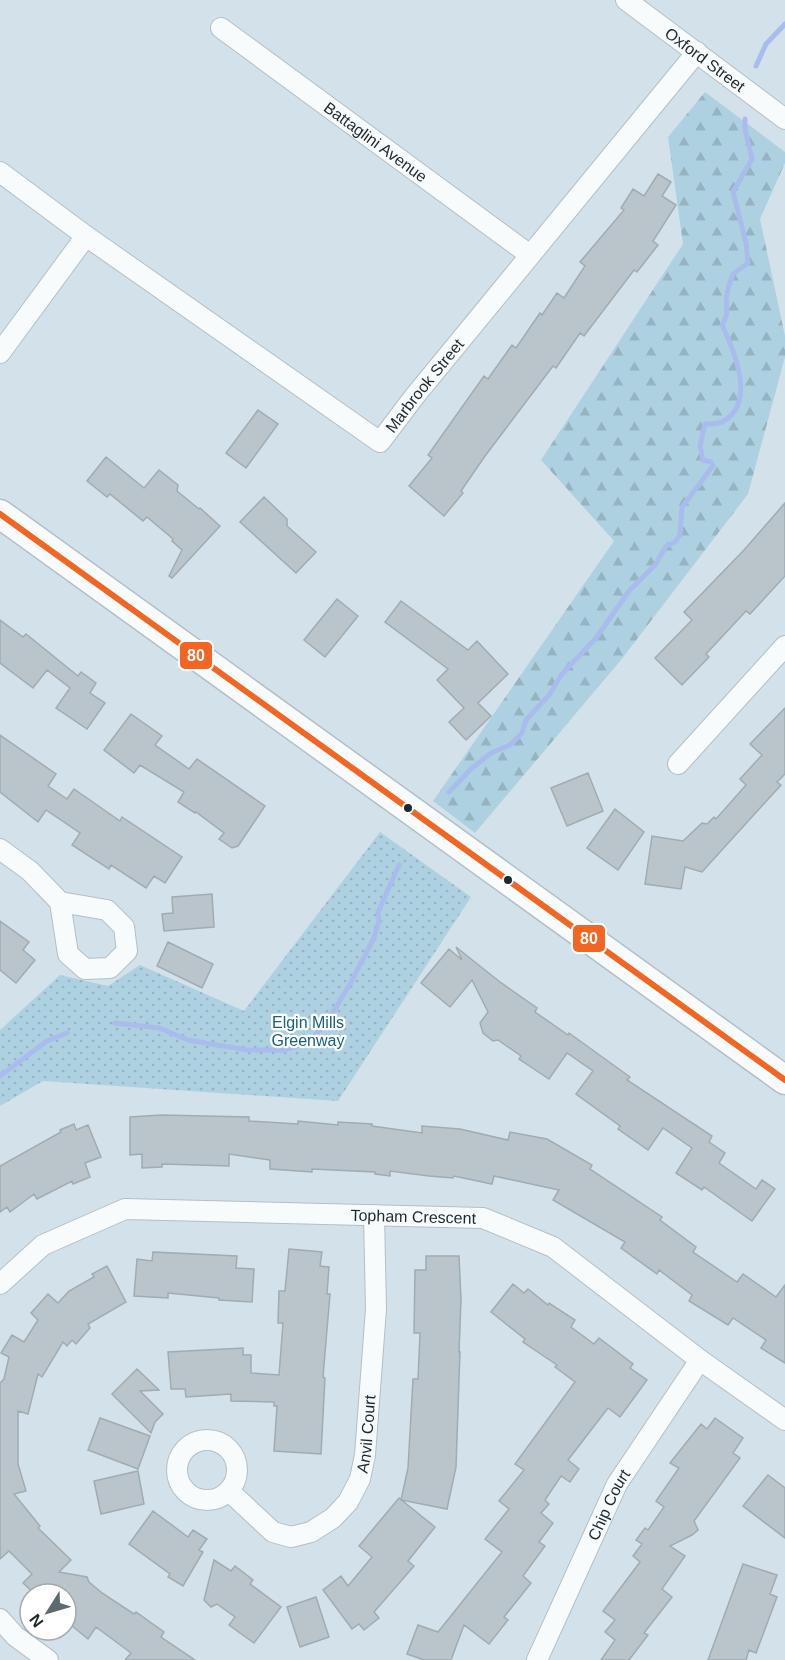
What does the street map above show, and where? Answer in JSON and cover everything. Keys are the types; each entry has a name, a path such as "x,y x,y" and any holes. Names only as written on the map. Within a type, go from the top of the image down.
{"main road":[{"path":"0,514 785,1080"}],"street":[{"name":"Oxford Street","path":"626,0 785,119"},
{"name":"Battaglini Avenue","path":"221,28 530,255"},
{"name":"Marbrook Street","path":"0,172 86,236 380,442 697,52"},
{"path":"0,353 86,236"},
{"path":"678,764 785,646"},
{"path":"0,849 30,871 60,902"},
{"name":"Topham Crescent","path":"0,1284 43,1245 125,1209 483,1218 553,1247 700,1360 785,1420"},
{"name":"Anvil Court","path":"229,1491 273,1532 291,1537 311,1532 333,1518 348,1502 360,1479 365,1455 376,1309 374,1215"},
{"name":"Chip Court","path":"537,1660 617,1484 700,1360"},
{"path":"0,1619 15,1636 48,1660"}],"green space":[{"path":"705,92 785,152 785,163 760,219 785,336 785,357 748,494 621,660 475,833 433,801 614,541 541,460 683,244 668,137"},
{"name":"Elgin Mills Greenway","path":"380,832 471,897 338,1101 43,1081 0,1106 0,1030 60,975 108,986 140,965 244,1011"}],"building":[{"path":"658,174 671,182 662,196 676,205 653,241 658,245 637,272 634,270 584,336 580,333 556,368 553,366 485,456 461,491 463,493 444,516 409,486 432,458 428,455 484,376 488,379 512,345 516,348 557,293 564,298 585,266 580,262 624,210 621,208 633,189 644,196"},
{"path":"258,410 278,424 246,468 226,453"},
{"path":"106,457 144,488 159,470 178,485 177,491 220,526 172,578 169,576 182,550 172,541 173,539 147,517 143,521 110,494 107,497 87,481"},
{"path":"264,497 287,519 287,526 316,552 296,573 240,522"},
{"path":"785,503 785,576 750,614 746,611 706,654 709,657 682,685 655,658 692,620 684,612 744,550"},
{"path":"337,599 358,616 325,657 304,640"},
{"path":"401,601 468,650 477,641 508,674 478,703 491,716 466,740 449,722 464,708 437,680 448,669 385,622"},
{"path":"0,620 23,637 26,634 78,676 81,672 96,683 90,693 105,703 87,729 56,708 70,688 47,670 33,688 0,663"},
{"path":"785,708 785,774 777,782 781,785 702,872 685,867 681,889 645,884 652,836 683,841 702,823 707,824 714,817 716,819 746,785 740,779 762,755 750,744"},
{"path":"131,714 162,736 155,745 189,769 197,759 265,806 238,846 232,848 219,839 224,833 178,802 184,792 140,765 134,773 104,750"},
{"path":"0,735 56,774 48,786 67,799 74,789 120,821 122,817 182,857 165,883 154,876 146,888 111,865 109,869 72,845 80,833 46,810 38,822 0,792"},
{"path":"588,773 603,811 567,826 551,788"},
{"path":"615,809 644,832 618,870 587,848"},
{"path":"212,894 214,927 164,931 162,914 173,913 172,897"},
{"path":"0,921 29,942 23,950 35,960 16,983 0,970"},
{"path":"168,942 213,964 202,988 157,966"},
{"path":"456,947 537,1008 535,1012 568,1035 569,1033 630,1077 627,1080 712,1136 709,1142 725,1153 719,1163 756,1189 762,1180 775,1189 752,1221 704,1187 702,1190 676,1173 692,1148 663,1128 648,1150 618,1129 620,1126 576,1094 593,1071 567,1053 549,1079 519,1059 521,1056 483,1033 480,1023 488,1012 472,980 450,1007 421,983 449,949 462,960"},
{"path":"162,1115 249,1117 249,1121 298,1124 298,1121 338,1125 338,1122 372,1124 372,1126 422,1133 422,1126 460,1129 508,1140 510,1132 547,1139 592,1165 590,1169 662,1217 660,1220 696,1247 693,1252 737,1282 743,1274 776,1297 785,1285 785,1363 761,1348 766,1340 733,1318 728,1325 689,1301 692,1295 659,1270 657,1274 621,1248 625,1242 553,1200 559,1190 494,1176 492,1184 454,1176 453,1178 390,1171 390,1176 375,1174 375,1172 270,1169 270,1160 229,1154 229,1166 162,1164 162,1167 142,1168 142,1154 130,1155 130,1117"},
{"path":"74,1124 76,1130 88,1125 101,1157 85,1163 90,1177 73,1184 72,1181 37,1199 34,1194 10,1212 7,1207 0,1212 0,1166"},
{"path":"289,1249 322,1252 320,1266 329,1267 327,1294 330,1294 323,1377 325,1378 321,1454 274,1451 277,1406 274,1406 274,1402 231,1401 231,1394 186,1397 185,1389 171,1389 168,1352 243,1348 243,1355 251,1355 251,1373 279,1375 283,1323 278,1323 279,1291 285,1291"},
{"path":"153,1252 237,1256 236,1268 254,1269 252,1302 168,1293 168,1298 134,1296 137,1259 152,1261"},
{"path":"426,1256 459,1256 461,1299 456,1467 447,1509 401,1500 408,1468 413,1379 418,1379 420,1333 414,1333 415,1270 426,1270"},
{"path":"107,1266 126,1302 88,1324 90,1328 76,1344 72,1340 67,1346 63,1342 42,1377 38,1374 28,1414 18,1411 18,1464 26,1491 14,1494 40,1526 38,1528 71,1560 59,1572 87,1577 89,1582 102,1593 134,1614 136,1612 164,1632 161,1637 195,1660 125,1660 131,1653 96,1627 88,1639 78,1631 78,1582 24,1582 32,1574 9,1551 0,1559 0,1383 4,1379 9,1357 1,1353 12,1335 24,1342 38,1320 31,1313 48,1294 58,1303 69,1291 94,1277 92,1274"},
{"path":"513,1284 524,1293 528,1289 548,1305 549,1303 575,1320 571,1327 594,1344 599,1338 633,1364 630,1368 647,1380 620,1417 608,1408 568,1460 579,1469 570,1482 561,1476 545,1500 549,1504 541,1513 553,1523 539,1542 545,1546 523,1576 531,1583 504,1617 508,1620 489,1644 464,1625 451,1660 424,1660 407,1654 418,1625 438,1632 502,1552 485,1539 509,1509 499,1501 524,1470 515,1464 575,1382 555,1367 557,1365 523,1342 525,1339 491,1312"},
{"path":"137,1369 159,1390 140,1391 163,1414 155,1422 151,1433 112,1394"},
{"path":"100,1418 150,1436 138,1469 88,1450"},
{"path":"715,1418 743,1438 733,1453 740,1458 694,1521 698,1530 670,1546 685,1556 662,1589 672,1597 644,1633 648,1635 629,1660 601,1660 615,1640 605,1632 615,1620 603,1611 640,1562 633,1556 642,1544 636,1540 645,1528 648,1530 664,1507 656,1501 679,1468 670,1463 701,1424 707,1429"},
{"path":"138,1471 144,1504 101,1514 94,1481"},
{"path":"768,1475 785,1488 785,1538 743,1506"},
{"path":"399,1498 435,1527 408,1561 414,1566 374,1612 379,1618 364,1630 359,1624 352,1629 323,1590 341,1576 348,1586 372,1557 359,1546"},
{"path":"153,1511 188,1537 193,1530 207,1539 199,1550 203,1552 183,1586 168,1577 170,1574 129,1544"},
{"path":"214,1560 231,1571 235,1566 253,1580 250,1584 281,1607 254,1643 229,1625 235,1617 217,1604 211,1607 204,1600"},
{"path":"743,1564 777,1575 770,1594 777,1597 756,1653 749,1650 746,1660 708,1660"},
{"path":"316,1597 329,1637 300,1647 287,1607"}],"waterway":[{"path":"756,66 766,44 785,24"},
{"path":"449,792 471,769 491,753 510,745 522,733 526,720 550,694 561,675 596,638 629,591 655,565 666,546 675,542 680,535 682,507 713,466 711,462 703,460 700,446 705,424 722,422 734,412 739,402 741,389 736,361 722,325 727,312 726,298 733,274 748,263 746,243 733,192 752,159 745,119"},
{"path":"115,1023 159,1028 188,1040 247,1050 284,1050 309,1042 327,1022 374,938 379,921 378,912 399,865"},
{"path":"0,1076 47,1041 67,1033"}],"transit line":[{"name":"80","path":"0,514 785,1080"}]}
